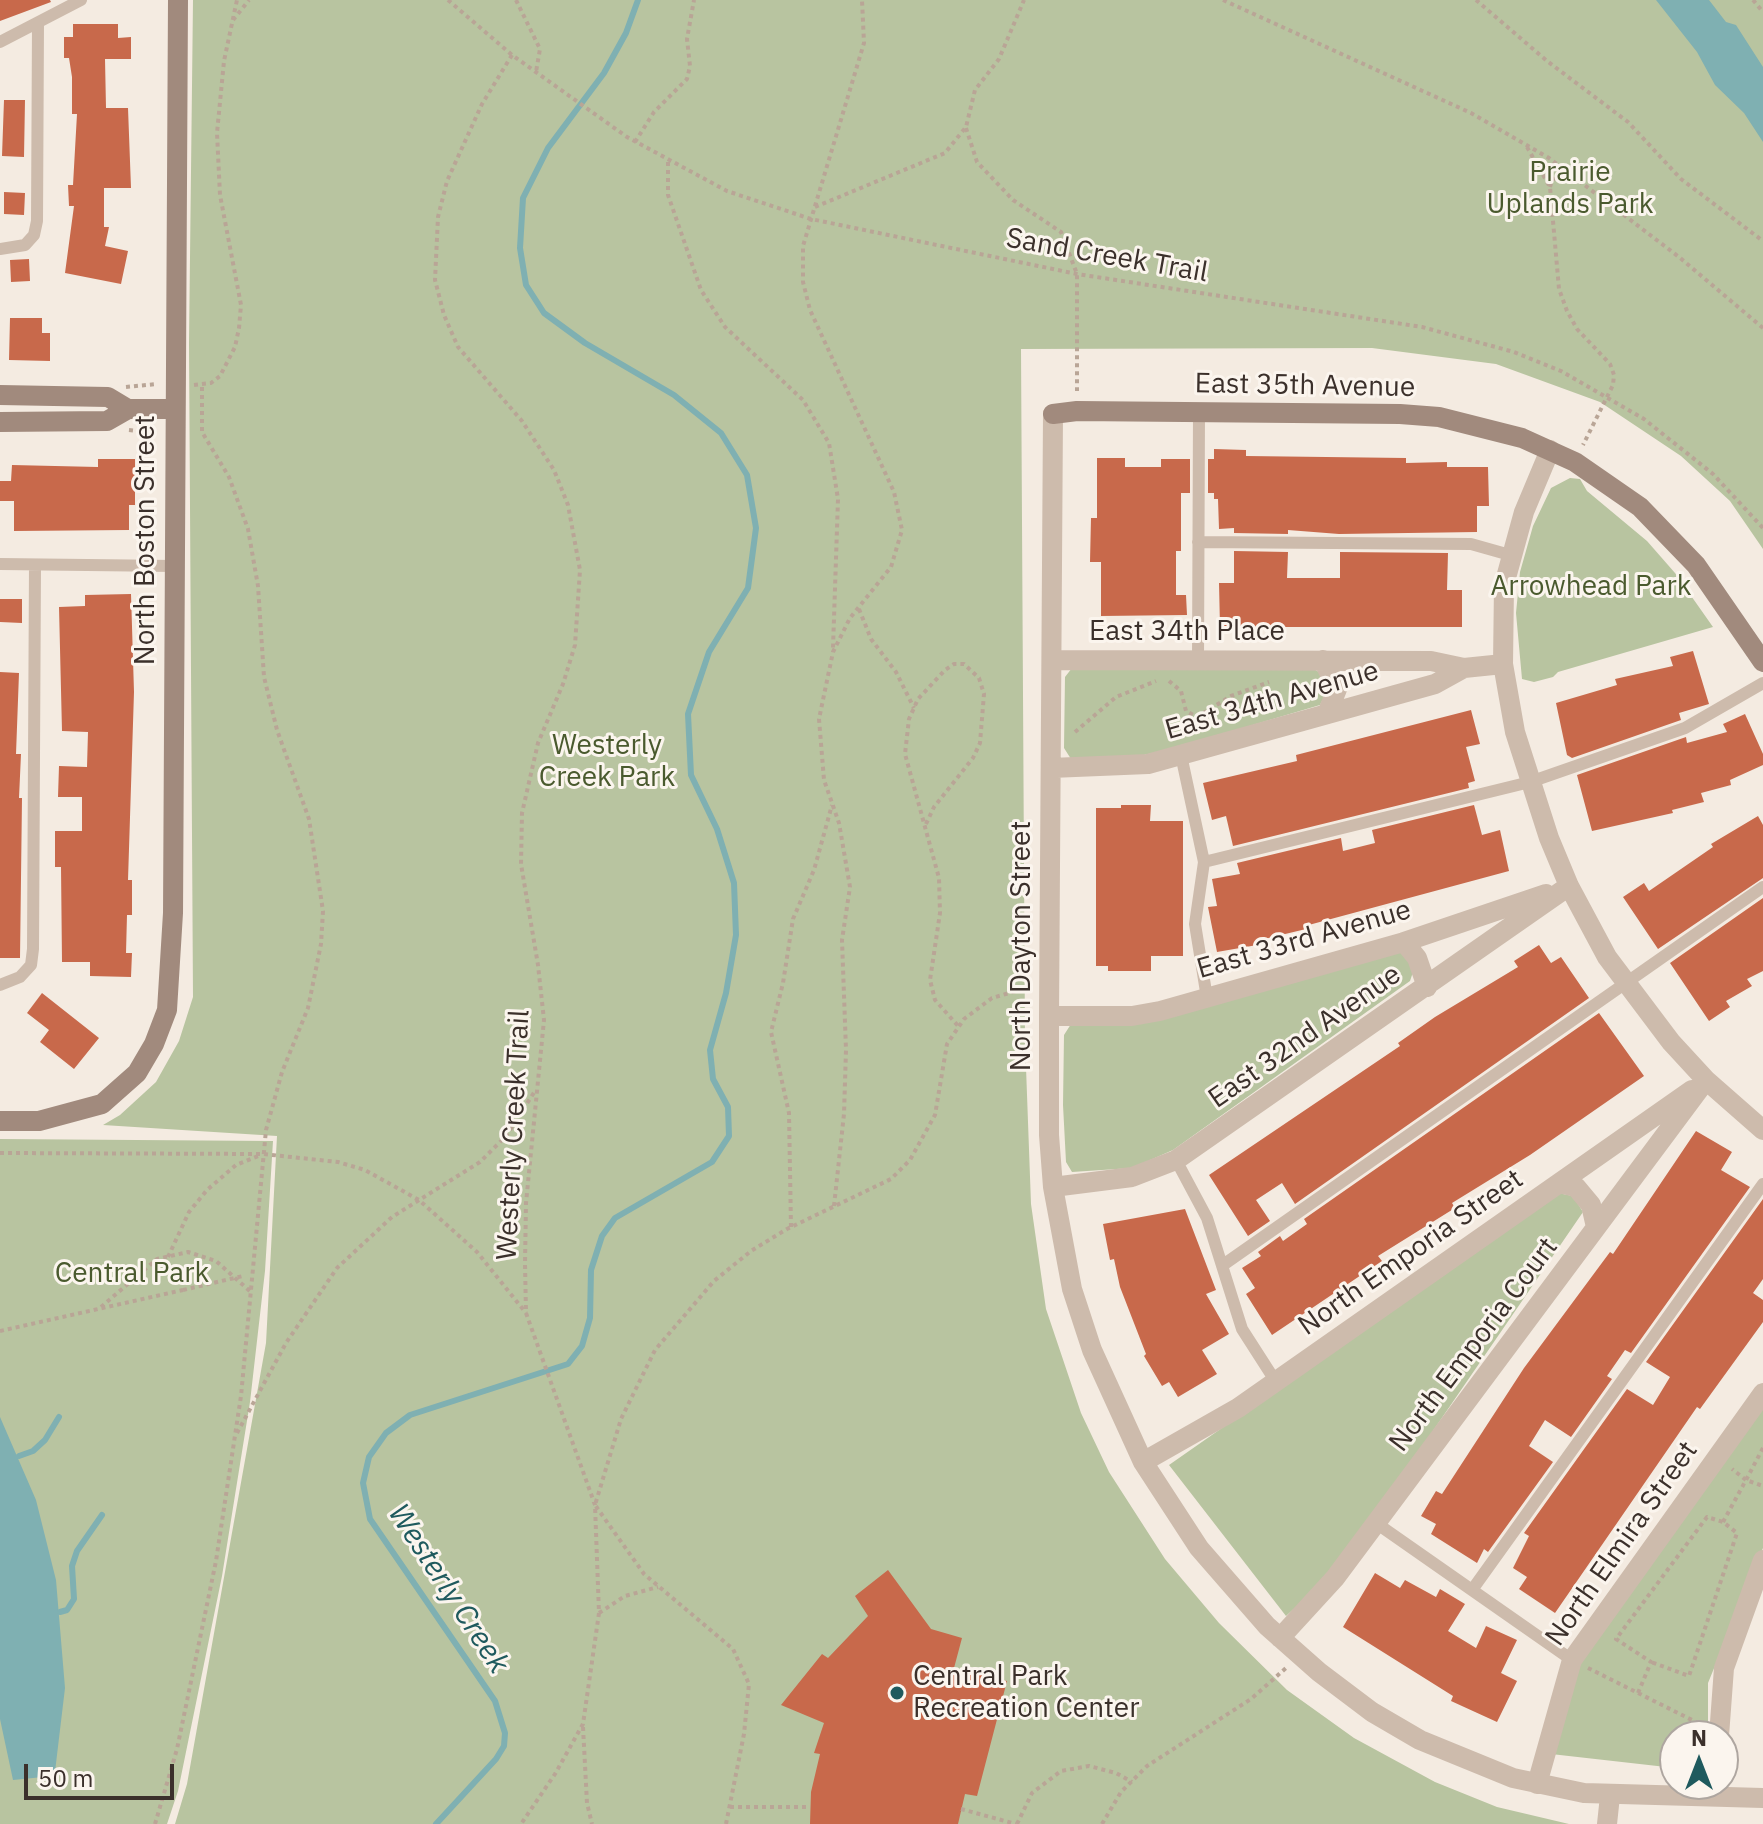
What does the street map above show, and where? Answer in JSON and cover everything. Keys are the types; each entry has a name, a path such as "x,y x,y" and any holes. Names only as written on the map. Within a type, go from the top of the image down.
{"street":[{"name":"North Boston Street","path":"0,1121 39,1121 102,1104 137,1073 154,1044 167,1010 172,972 173,409 178,0"},
{"path":"0,395 108,397 128,409"},
{"path":"0,422 107,421 128,409 173,409"},
{"name":"East 35th Avenue","path":"1053,414 1077,411 1439,417 1486,426 1550,450 1597,475 1640,507 1674,540 1763,662"},
{"name":"North Dayton Street","path":"1053,414 1049,1135 1053,1187 1072,1289 1092,1350 1143,1462 1199,1548 1280,1638 1372,1712 1461,1760 1537,1784 1610,1796 1659,1794"},
{"path":"1550,450 1510,555 1504,585 1503,664 1515,732 1530,782 1569,886 1626,983 1671,1042 1706,1080 1763,1130"},
{"name":"East 34th Place","path":"1052,660 1431,661 1464,668"},
{"name":"East 34th Place","path":"1323,660 1337,689 1327,714"},
{"name":"East 34th Avenue","path":"1051,768 1112,768 1148,764 1435,684 1464,668 1503,664"},
{"name":"East 33rd Avenue","path":"1049,1016 1132,1016 1207,998 1404,942 1569,886"},
{"name":"East 32nd Avenue","path":"1053,1187 1132,1177 1176,1160 1569,886"},
{"path":"1489,943 1497,910"},
{"path":"1404,942 1417,958 1427,987"},
{"name":"North Emporia Court","path":"1280,1638 1335,1578 1706,1080"},
{"name":"North Emporia Street","path":"1143,1462 1238,1408 1706,1080"},
{"path":"1636,1129 1670,1129"},
{"path":"1559,1183 1576,1187 1591,1205 1596,1227"},
{"name":"North Elmira Street","path":"1537,1784 1572,1660 1763,1393"},
{"path":"1720,1720 1724,1668 1763,1560"},
{"name":"North Dayton Street","path":"1739,1794 1763,1798"},
{"path":"1607,1824 1610,1796"}],"lane":[{"path":"0,42 81,0"},
{"path":"0,249 25,245 34,235 37,221 38,24"},
{"path":"1198,660 1199,412"},
{"path":"1198,542 1471,544 1510,555"},
{"path":"0,564 174,566"},
{"path":"0,985 20,977 31,965 33,949 35,565"},
{"path":"1204,862 1530,782 1685,728 1763,683"},
{"path":"1181,755 1204,862 1195,924 1207,998"},
{"path":"1223,1265 1763,887"},
{"path":"1176,1160 1207,1218 1242,1329 1276,1382"},
{"path":"1472,1590 1763,1184"},
{"path":"1376,1523 1572,1660"}],"path":[{"path":"155,1824 191,1688 216,1561 236,1435 263,1154 271,1104 299,1038 316,976 323,911 309,819 277,730 264,677 258,586 248,529 229,477 202,432 202,386 220,376 229,363 239,328 237,277 225,224 218,167 220,103 237,0"},
{"path":"232,21 249,0"},
{"name":"Sand Creek Trail","path":"448,0 512,55 627,137 668,162 727,191 811,219 1077,274 1469,338 1561,371 1608,396 1680,446 1763,528"},
{"path":"516,0 537,37 540,49 536,72"},
{"path":"635,142 654,112 687,79 690,66 687,39 694,0"},
{"path":"833,652 859,608 891,567 899,550 900,510 855,402 810,310 803,270 803,246 864,43 862,0"},
{"path":"815,207 945,153 966,127 975,90 999,59 1024,0"},
{"path":"1223,0 1471,113 1524,143 1679,257 1763,328"},
{"path":"1476,0 1547,61 1628,122 1681,179 1763,241"},
{"path":"1753,0 1763,12"},
{"name":"Westerly Creek Trail","path":"512,55 476,115 447,181 434,249 435,280 444,315 458,347 522,421 554,470 568,505 580,570 575,645 563,684 538,743 522,813 521,864 544,1020 526,1203 526,1313 595,1505 599,1613 583,1724 555,1774 521,1824"},
{"path":"966,127 977,162 1013,200 1061,232 1077,274 1077,393"},
{"path":"1524,143 1550,187"},
{"path":"668,162 668,195 701,290 725,327 803,400 829,443 838,499 833,652 819,719 819,752 846,854 850,887 842,940 846,1050 844,1114 834,1206"},
{"path":"1567,172 1552,180 1550,187 1559,289 1577,329 1610,364 1613,385 1583,445"},
{"path":"137,383 156,384"},
{"path":"133,431 156,433"},
{"path":"859,608 871,639 896,672 914,708"},
{"path":"926,824 934,807 973,758 980,743 984,711 979,678 972,668 954,664 931,684 914,708 905,754 926,824 940,894 930,980 935,1000 959,1027"},
{"path":"1075,732 1116,697 1157,680 1178,686 1186,711 1197,717 1242,691 1283,679"},
{"path":"791,1227 789,1113 771,1032 783,983 793,919 814,870 832,804"},
{"path":"726,1824 749,1698 746,1671 722,1638 658,1587 622,1547 595,1505 621,1419 655,1350 714,1281 751,1251 791,1227 891,1179 918,1149 935,1115 947,1044 959,1027 992,998 1049,986"},
{"path":"236,1435 286,1343 320,1289 373,1231 465,1173 494,1149 537,1088"},
{"path":"0,1153 263,1154 338,1162 365,1170 419,1200 477,1252 526,1313"},
{"path":"168,1257 189,1212 207,1190 236,1165 263,1154"},
{"path":"99,1309 157,1259 188,1252 216,1261 252,1293"},
{"path":"0,1331 243,1276"},
{"path":"1723,1522 1763,1448"},
{"path":"1716,1458 1746,1480 1763,1486"},
{"path":"1707,1517 1723,1522 1737,1533 1689,1676 1651,1662 1616,1639 1707,1517"},
{"path":"599,1613 625,1596 658,1587"},
{"path":"1102,1824 1121,1792 1170,1749 1251,1699 1279,1676 1298,1654"},
{"path":"1572,1660 1690,1720"},
{"path":"1638,1693 1651,1662"},
{"path":"583,1724 583,1757 592,1824"},
{"path":"961,1809 1017,1824 1025,1803 1040,1784 1061,1771 1089,1766 1116,1773 1132,1782"},
{"path":"730,1807 810,1807"},
{"path":"988,1824 991,1817"}],"green space":[{"name":"Westerly Creek Park","path":"193,0 1763,0 1763,549 1730,501 1681,456 1600,402 1496,364 1372,348 1021,349 1025,1040 1031,1204 1046,1309 1081,1413 1109,1472 1165,1559 1219,1623 1287,1690 1354,1738 1435,1782 1497,1807 1569,1824 175,1824 187,1784 266,1343 277,1136 103,1125 120,1115 156,1082 179,1041 193,997 189,343"},
{"name":"Arrowhead Park","path":"1570,478 1580,479 1587,491 1647,541 1675,573 1713,627 1558,672 1553,677 1534,682 1522,679 1516,613 1520,572 1533,526 1551,488"},
{"path":"1072,668 1312,668 1324,675 1329,687 1320,705 1182,746 1144,755 1071,759 1064,748 1065,677"},
{"path":"1395,951 1403,953 1414,969 1410,981 1173,1150 1132,1168 1072,1172 1066,1162 1063,1105 1064,1035 1071,1024"},
{"name":"Central Park","path":"0,1139 273,1141 265,1271 250,1402 222,1576 178,1791 167,1824 0,1824"},
{"path":"1558,1193 1573,1196 1583,1212 1339,1568 1286,1616 1169,1465"},
{"path":"1763,1393 1763,1548 1708,1683 1708,1720 1659,1720 1659,1766 1551,1754 1572,1660"}],"water":[{"path":"1656,0 1709,0 1726,22 1736,25 1763,67 1763,142 1744,113 1715,85 1697,52"},
{"path":"0,1417 36,1500 56,1580 65,1688 54,1780 43,1781 43,1777 13,1780 0,1719"}],"building":[{"path":"0,0 50,0 51,2 0,21"},
{"path":"73,24 118,24 118,38 131,37 131,59 105,59 106,108 128,108 131,188 104,188 104,227 109,227 105,246 128,251 121,284 65,273 74,206 69,206 68,185 73,185 77,114 72,114 72,77 69,58 64,58 64,37 73,37"},
{"path":"4,100 25,100 24,157 2,156"},
{"path":"4,192 25,193 24,215 4,214"},
{"path":"29,259 30,281 11,282 10,260"},
{"path":"10,318 42,318 42,333 50,333 50,361 9,360"},
{"path":"1214,449 1246,450 1246,456 1406,458 1406,463 1447,462 1447,467 1488,467 1489,506 1477,506 1477,532 1339,534 1288,530 1288,534 1234,533 1234,528 1219,529 1218,499 1214,499 1214,493 1208,493 1208,459 1214,459"},
{"path":"1097,458 1125,458 1125,467 1161,467 1161,459 1190,459 1190,493 1181,493 1181,551 1176,551 1176,595 1186,595 1187,615 1101,616 1101,562 1090,562 1091,518 1097,518"},
{"path":"98,459 135,459 135,505 129,505 129,530 14,531 14,501 0,501 0,481 11,481 12,465 98,467"},
{"path":"1234,551 1288,552 1287,578 1340,578 1340,552 1448,553 1447,590 1462,590 1462,627 1220,627 1219,583 1234,583"},
{"path":"131,594 134,692 128,880 132,880 132,915 127,915 126,953 132,953 131,977 90,976 90,962 62,962 61,867 55,867 55,831 82,831 82,797 58,797 59,766 87,767 88,732 62,731 59,607 85,606 85,595"},
{"path":"0,599 22,599 22,623 0,622"},
{"path":"1693,651 1709,704 1679,713 1681,720 1572,758 1567,755 1556,703 1617,685 1615,679 1673,666 1670,657"},
{"path":"0,672 19,673 16,754 21,754 19,798 22,798 20,958 0,958"},
{"path":"1471,710 1480,744 1466,747 1475,781 1468,783 1469,788 1233,846 1226,816 1212,820 1203,783 1297,761 1296,755"},
{"path":"1745,714 1763,754 1763,765 1730,780 1731,785 1701,793 1704,802 1672,810 1673,813 1592,831 1577,775 1686,737 1687,743 1727,732 1723,724"},
{"path":"1121,805 1151,805 1150,821 1183,821 1183,956 1151,956 1151,971 1108,971 1108,966 1096,966 1096,808 1121,808"},
{"path":"1474,805 1482,835 1500,830 1509,871 1305,926 1306,929 1256,941 1257,945 1217,952 1208,907 1217,906 1212,879 1240,874 1237,863 1341,838 1343,851 1375,843 1372,830"},
{"path":"1758,816 1763,825 1763,878 1658,949 1623,897 1644,883 1649,891 1713,847 1711,844"},
{"path":"1763,898 1763,971 1747,979 1752,986 1726,1001 1730,1007 1709,1021 1670,963"},
{"path":"1539,945 1551,963 1561,957 1589,998 1295,1204 1282,1183 1256,1200 1270,1221 1248,1236 1209,1175 1400,1046 1398,1043 1435,1017 1518,967 1514,961"},
{"path":"42,993 99,1038 74,1069 40,1042 49,1030 27,1013"},
{"path":"1599,1013 1644,1076 1530,1155 1452,1203 1455,1208 1378,1256 1382,1261 1272,1335 1246,1294 1255,1288 1242,1268 1261,1256 1258,1252 1280,1236 1283,1241 1307,1224 1304,1219"},
{"path":"1696,1131 1732,1152 1721,1170 1750,1187 1631,1353 1625,1350 1607,1376 1612,1379 1571,1437 1545,1420 1529,1446 1553,1462 1488,1552 1484,1549 1477,1563 1431,1534 1436,1524 1421,1516 1436,1491 1442,1494 1524,1368 1610,1252 1613,1254"},
{"path":"1763,1199 1763,1279 1753,1293 1763,1300 1763,1322 1700,1409 1697,1407 1555,1613 1519,1589 1527,1577 1513,1568 1529,1536 1524,1533 1627,1389 1653,1405 1670,1377 1646,1362"},
{"path":"1185,1209 1216,1290 1206,1294 1229,1334 1202,1350 1217,1374 1178,1397 1169,1382 1162,1386 1144,1356 1146,1354 1120,1287 1114,1259 1110,1260 1103,1224"},
{"name":"Central Park Recreation Center","path":"888,1570 931,1629 962,1638 954,1668 1007,1681 977,1796 965,1794 958,1824 810,1824 811,1792 820,1754 814,1753 824,1723 781,1705 822,1654 828,1658 868,1616 855,1596"},
{"path":"1375,1573 1400,1588 1405,1580 1436,1597 1440,1589 1465,1604 1448,1631 1476,1648 1486,1626 1517,1640 1501,1673 1517,1681 1497,1722 1451,1701 1453,1696 1343,1627"}],"waterway":[{"name":"Westerly Creek","path":"436,1824 496,1759 504,1746 505,1733 495,1701 370,1519 363,1483 369,1457 386,1433 410,1415 568,1364 582,1346 590,1318 591,1270 602,1236 615,1218 712,1162 729,1136 728,1107 713,1079 710,1050 726,993 736,935 734,883 717,829 691,775 688,714 709,652 748,588 756,528 747,475 721,433 674,395 585,343 544,313 526,285 520,248 523,198 548,148 604,73 626,33 638,0"},
{"path":"19,1456 33,1451 45,1440 59,1417"},
{"path":"60,1612 67,1610 74,1599 72,1566 77,1551 102,1515"}],"place":[{"name":"Central Park Recreation Center","path":"897,1693"}],"park label":[{"name":"Prairie Uplands Park","path":"1570,189"}]}
